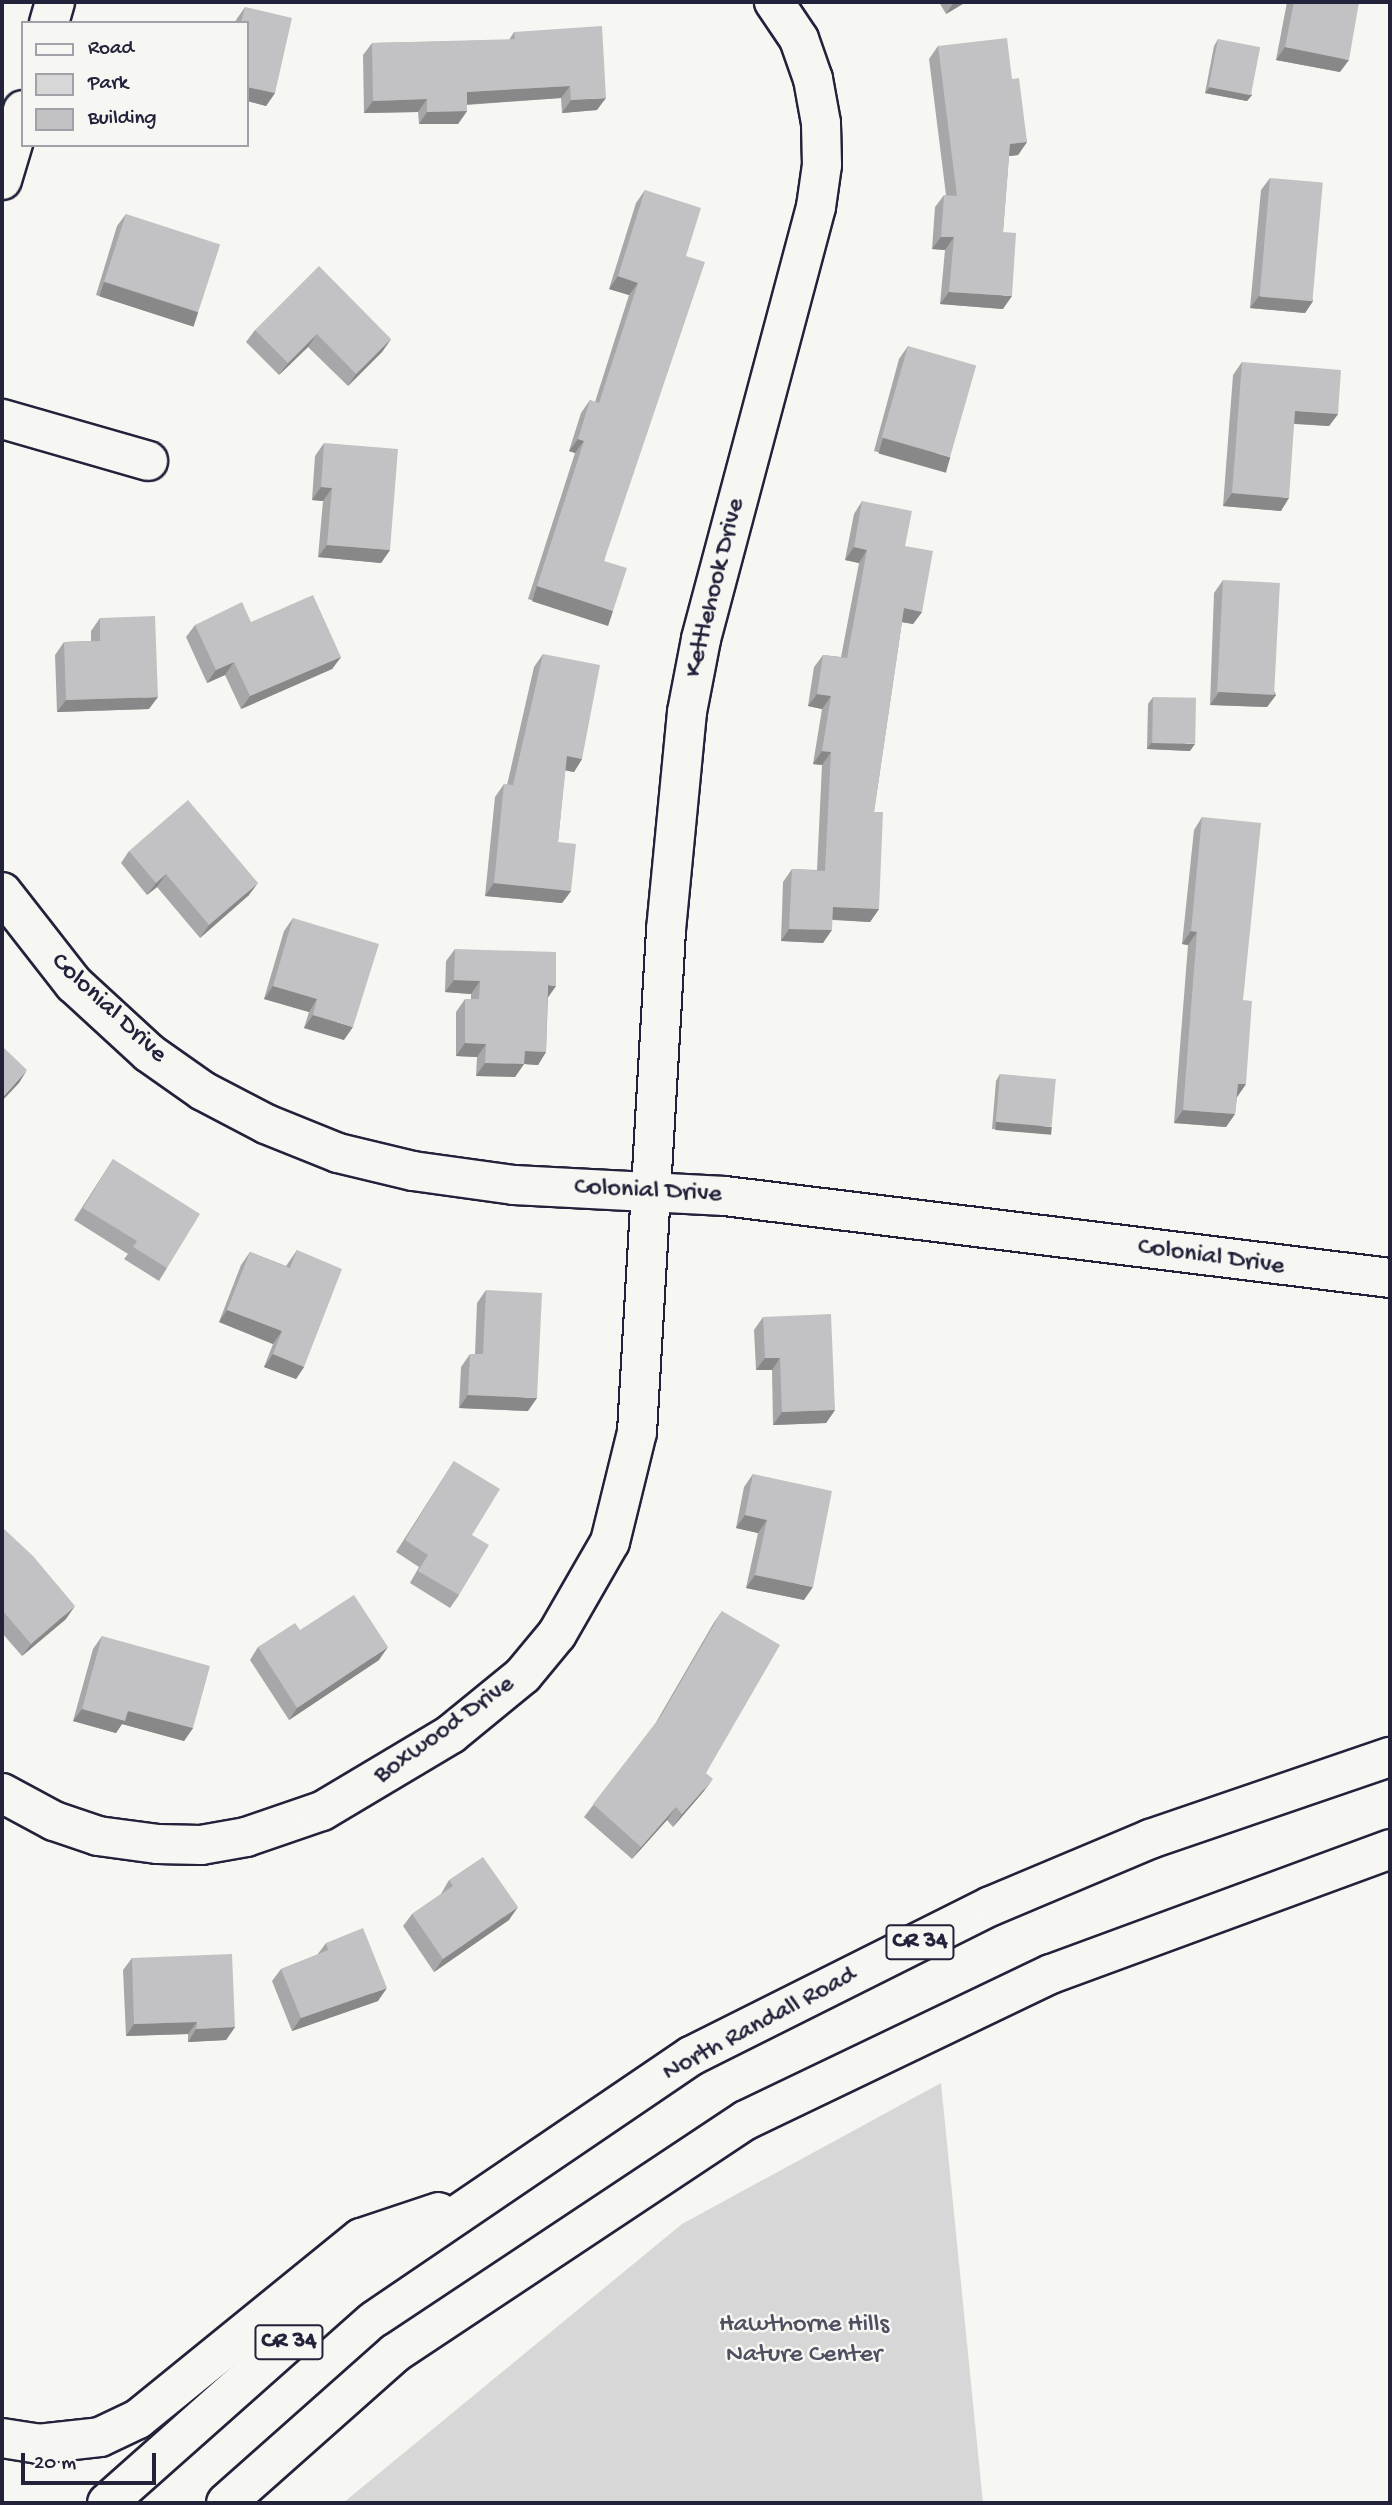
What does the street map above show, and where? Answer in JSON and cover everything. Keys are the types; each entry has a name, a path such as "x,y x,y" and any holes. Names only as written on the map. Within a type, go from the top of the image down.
{"street":[{"path":"50,21 55,2"},
{"name":"Kettlehook Drive","path":"652,1193 666,930 687,712 701,639 816,207 822,164 821,122 813,79 799,39 774,2"},
{"path":"2,180 21,117"},
{"path":"2,419 148,461"},
{"name":"Colonial Drive","path":"2,892 74,984 149,1053 203,1091 266,1124 338,1153 413,1171 514,1185 773,1202 1390,1279"},
{"name":"Boxwood Drive","path":"2,1793 54,1821 97,1836 201,1845 246,1837 322,1811 385,1777 488,1707 523,1675 557,1634 586,1587 610,1542 626,1487 642,1385 652,1193"},
{"name":"North Randall Road","path":"107,2503 348,2289 691,2056 991,1906 1150,1839 1390,1757"},
{"path":"226,2503 395,2353 746,2120 1051,1974 1390,1849"},
{"path":"2,2438 38,2444 100,2437 138,2419 361,2238 484,2197"}],"green space":[{"name":"Hawthorne Hills Nature Center","path":"941,2083 983,2503 343,2503 682,2224"}],"building":[{"path":"1294,2 1359,2 1349,60 1285,47"},
{"path":"245,7 292,18 275,93 248,87 248,21 242,21"},
{"path":"602,26 606,98 571,100 570,86 467,92 467,111 427,112 427,99 373,101 372,43 515,39 514,32"},
{"path":"1007,38 1012,79 1019,78 1027,142 1010,144 1003,232 1016,233 1012,296 949,292 954,237 941,237 944,195 957,196 938,46"},
{"path":"1218,39 1260,47 1251,95 1209,87"},
{"path":"1270,178 1323,183 1312,301 1260,297"},
{"path":"645,190 701,208 686,256 705,262 604,561 627,568 613,611 537,586 584,441 578,439 590,400 599,403 638,283 618,276"},
{"path":"126,214 220,245 198,312 104,282"},
{"path":"319,266 391,339 356,374 317,334 288,363 255,330"},
{"path":"908,346 976,366 950,457 882,437"},
{"path":"1242,362 1341,370 1338,414 1295,411 1289,498 1232,493"},
{"path":"324,443 398,449 390,550 327,545 332,488 321,487"},
{"path":"862,501 912,511 905,546 933,551 922,612 904,608 874,812 883,812 879,909 833,907 832,930 789,929 792,869 825,871 831,752 822,751 831,696 817,694 823,655 847,658 867,550 854,547"},
{"path":"1223,580 1280,583 1274,695 1217,692"},
{"path":"313,595 341,657 250,696 234,662 216,670 195,625 242,602 251,622"},
{"path":"155,616 158,697 66,700 64,642 100,641 100,618"},
{"path":"543,654 600,665 582,759 567,756 558,842 576,844 571,891 494,883 504,784 513,785"},
{"path":"1153,697 1196,698 1195,744 1152,743"},
{"path":"188,800 258,883 209,925 166,874 156,883 129,851"},
{"path":"1202,817 1261,823 1243,1000 1252,1001 1246,1084 1238,1084 1235,1114 1183,1110 1197,932 1191,931"},
{"path":"293,918 379,944 353,1027 313,1015 317,999 273,986"},
{"path":"455,949 556,952 556,986 548,985 546,1052 525,1051 524,1064 485,1063 486,1044 465,1043 465,999 479,999 480,981 454,980"},
{"path":"2,1046 27,1070 2,1098"},
{"path":"1000,1074 1056,1079 1052,1127 996,1122"},
{"path":"113,1159 200,1214 167,1268 133,1247 137,1241 83,1208"},
{"path":"297,1250 342,1269 304,1367 273,1354 282,1331 227,1310 250,1252 290,1268"},
{"path":"486,1290 542,1293 537,1398 468,1395 470,1354 483,1354"},
{"path":"831,1314 835,1410 782,1412 780,1358 765,1358 763,1317"},
{"path":"454,1461 500,1489 472,1535 489,1545 459,1595 418,1571 428,1555 405,1540"},
{"path":"753,1474 832,1491 813,1587 755,1575 767,1520 745,1515"},
{"path":"2,1527 33,1556 75,1606 31,1644 2,1610"},
{"path":"354,1595 388,1647 297,1708 258,1647 295,1623 300,1630"},
{"path":"722,1611 780,1645 706,1773 713,1779 682,1814 676,1807 641,1847 593,1804 661,1716"},
{"path":"102,1636 210,1666 193,1728 128,1711 125,1721 82,1709"},
{"path":"483,1857 518,1907 443,1959 412,1914 453,1886 449,1880"},
{"path":"363,1928 387,1988 301,2018 281,1969 328,1950 326,1943"},
{"path":"232,1954 235,2027 196,2029 197,2022 134,2024 132,1958"}]}
